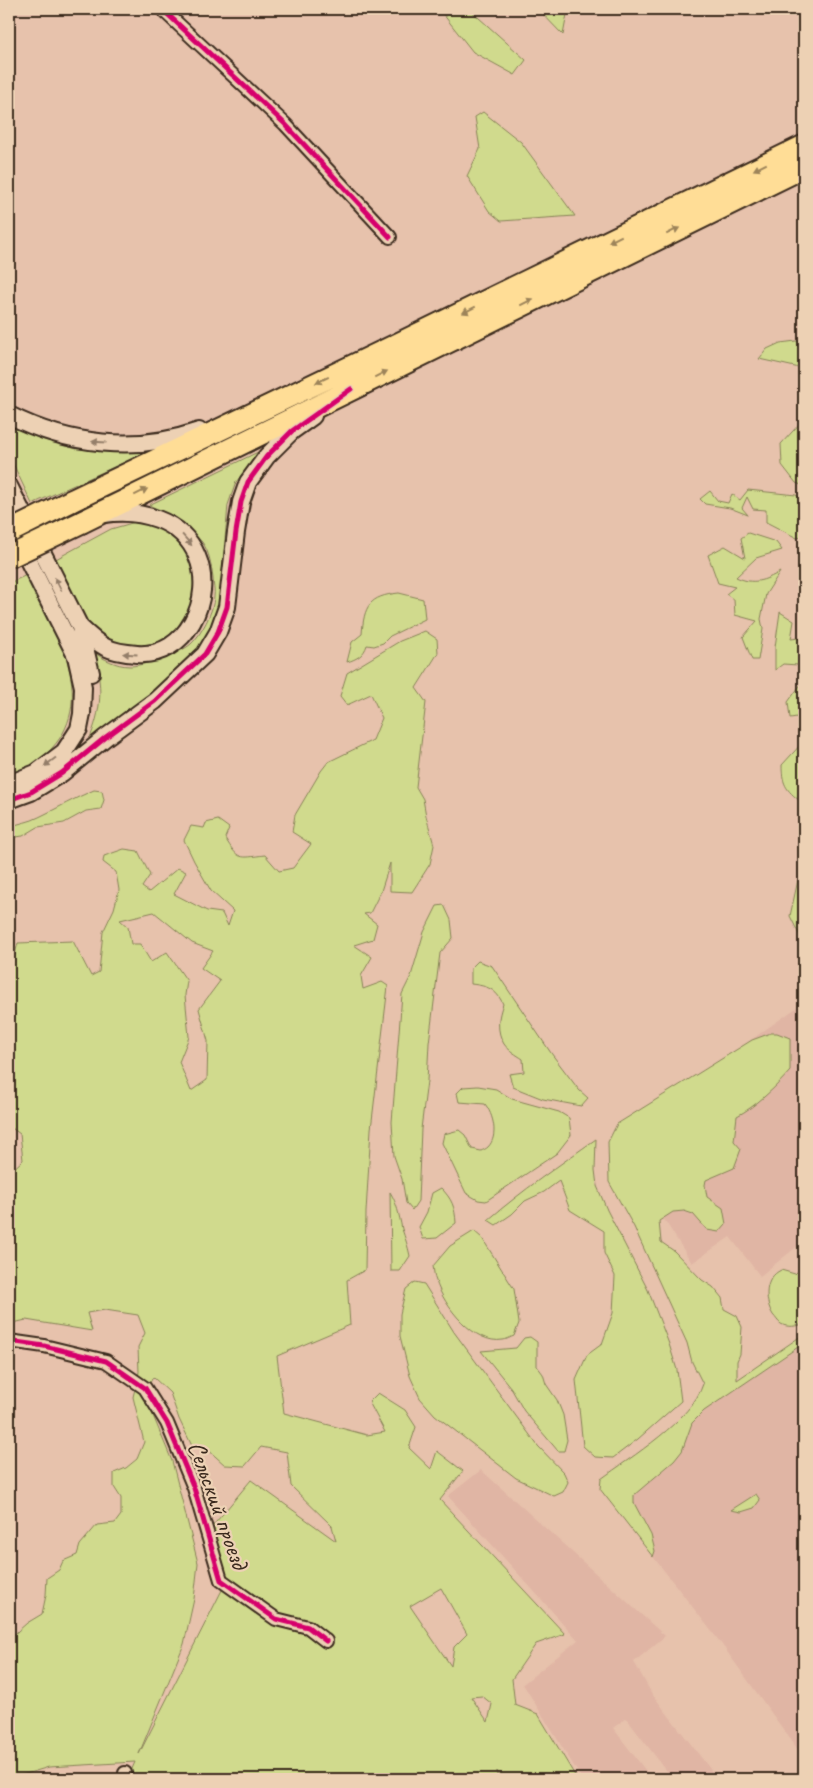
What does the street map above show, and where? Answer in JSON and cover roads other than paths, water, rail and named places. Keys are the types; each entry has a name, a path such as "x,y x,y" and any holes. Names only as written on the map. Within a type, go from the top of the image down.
{"highway":[{"path":"9,532 804,146"},
{"path":"9,557 804,167"}],"street":[{"path":"162,9 285,124 390,237"},
{"path":"9,800 32,792 62,772 155,701 205,654 218,632 227,607 241,502 248,482 267,456 292,431 351,389"},
{"path":"9,415 36,428 74,439 94,442 145,443 178,438 264,408"},
{"path":"9,486 80,627 93,690 90,719 82,744 62,772"},
{"path":"80,627 98,644 118,653 146,655 160,652 175,644 188,631 199,604 202,585 198,556 190,544 173,527 160,520 135,514 114,513 88,519"},
{"path":"9,522 76,656 84,687 79,729 64,752 36,773 9,784"},
{"name":"Сельский проезд","path":"9,1341 44,1346 106,1361 145,1388 167,1423 194,1488 221,1580 276,1619 308,1627 326,1641"}]}
